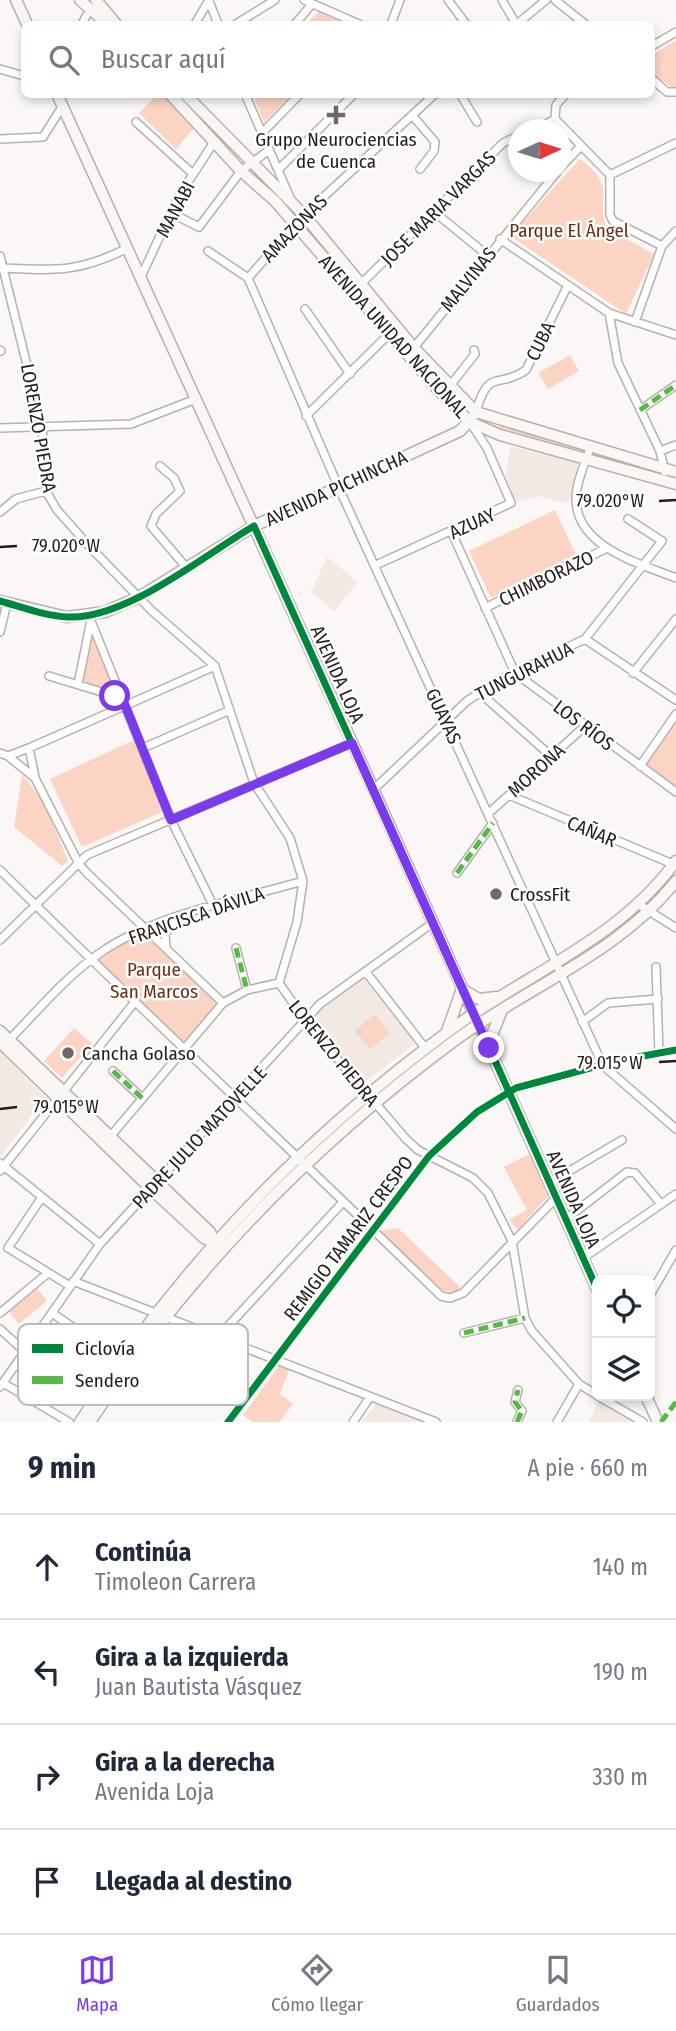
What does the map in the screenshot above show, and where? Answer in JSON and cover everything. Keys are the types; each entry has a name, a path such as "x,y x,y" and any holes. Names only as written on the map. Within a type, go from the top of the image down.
{"main road":[{"path":"16,0 26,21"},
{"path":"80,0 104,21"},
{"path":"96,0 114,21"},
{"name":"AVENIDA LOJA","path":"59,98 434,922 473,1014 510,1090 592,1278"},
{"name":"AVENIDA UNIDAD NACIONAL","path":"174,98 241,171 357,288 410,352 473,417 500,435 676,484"},
{"name":"AVENIDA UNIDAD NACIONAL","path":"189,98 304,215 388,334 449,387 473,417 671,470"},
{"name":"AVENIDA PICHINCHA","path":"4,602 55,616 90,618 139,597 254,526 460,431 473,417"},
{"path":"371,1099 450,1037 473,1014 555,966 638,904 675,864"},
{"path":"153,1324 218,1246 300,1162 426,1049 478,1024 600,952 647,912 676,881"},
{"path":"450,1037 462,988 479,999 501,996"},
{"path":"450,1037 474,1036 488,1045 503,1008"},
{"path":"0,1031 4,1042 154,1185 210,1232 218,1246"},
{"path":"648,1401 657,1422"},
{"path":"80,1422 92,1405"},
{"path":"90,1422 100,1405"}],"street":[{"path":"197,21 209,0"},
{"path":"209,0 217,21"},
{"path":"241,21 275,0"},
{"path":"304,0 352,21"},
{"path":"392,21 400,0"},
{"path":"448,0 464,21"},
{"path":"502,0 515,21"},
{"path":"521,21 546,0"},
{"path":"555,0 581,21"},
{"path":"298,21 312,4"},
{"path":"655,44 676,32"},
{"path":"0,69 21,75"},
{"path":"655,82 667,92 676,92"},
{"path":"247,98 293,204"},
{"path":"261,134 296,98"},
{"path":"278,170 350,98"},
{"name":"AMAZONAS","path":"248,278 304,215 431,98"},
{"path":"462,98 477,122"},
{"path":"555,119 556,105 562,98"},
{"path":"0,139 43,137 62,107"},
{"path":"412,115 435,142 434,151 420,169"},
{"path":"136,122 193,174"},
{"path":"571,137 610,175 610,208 613,221 662,246"},
{"name":"JOSE MARIA VARGAS","path":"357,288 432,211 508,141"},
{"name":"MANABI","path":"141,277 171,213 214,142"},
{"path":"610,175 676,143"},
{"path":"571,156 580,147"},
{"path":"171,213 199,227 241,171 268,150"},
{"name":"MALVINAS","path":"410,352 548,182"},
{"path":"432,211 487,255"},
{"path":"635,322 662,246 676,231"},
{"path":"500,239 609,313 676,335"},
{"path":"4,268 59,271 96,264 128,248"},
{"path":"208,251 248,278"},
{"name":"LORENZO PIEDRA","path":"0,256 4,268 3,284 41,426 46,491 57,510 139,597 215,666 254,783 290,838 303,881 298,922 279,982 307,1022 406,1139 429,1156 481,1184 512,1241 525,1318 532,1331 579,1384 592,1392"},
{"name":"GUAYAS","path":"248,278 306,416 582,1022 604,1064 676,1129"},
{"name":"CUBA","path":"473,417 482,392 489,383 526,370 568,285"},
{"path":"305,309 350,374"},
{"path":"609,313 618,363 671,470 663,480"},
{"path":"306,416 388,334"},
{"path":"449,387 475,354 474,350"},
{"path":"640,410 676,385"},
{"path":"0,428 131,424 196,399"},
{"name":"AZUAY","path":"376,565 452,533 510,503 473,417"},
{"path":"487,448 500,435"},
{"path":"660,451 676,445"},
{"path":"590,447 576,494 586,529 607,548 676,578"},
{"path":"160,466 174,478 180,491 156,514 151,526 186,567"},
{"path":"0,512 16,499 46,491"},
{"name":"TUNGURAHUA","path":"373,790 445,720 479,692 585,639 662,541 628,519"},
{"name":"LOS RÍOS","path":"452,533 515,673 584,727 676,792"},
{"name":"CHIMBORAZO","path":"485,608 607,548"},
{"path":"0,632 4,602"},
{"path":"78,684 90,618"},
{"path":"90,618 171,820 214,907"},
{"path":"633,673 676,619"},
{"path":"585,639 676,700"},
{"path":"4,754 29,748 215,666"},
{"path":"49,676 115,696 125,705"},
{"path":"479,692 551,756"},
{"path":"143,748 230,710"},
{"path":"640,766 676,714"},
{"name":"MORONA","path":"489,813 584,727"},
{"path":"0,940 87,855 352,743"},
{"path":"29,748 35,778 79,864 223,1003"},
{"path":"4,754 35,778"},
{"name":"CAÑAR","path":"509,795 675,864"},
{"path":"457,873 493,823"},
{"path":"0,870 134,1003 373,1228 441,1296 450,1298 463,1293 556,1198"},
{"name":"FRANCISCA DÁVILA","path":"4,1042 91,960 144,929 303,881"},
{"path":"638,904 676,928"},
{"path":"166,949 164,934 176,918"},
{"name":"PADRE JULIO MATOVELLE","path":"43,1324 100,1244 307,1022 320,1004 434,922"},
{"path":"236,948 247,990"},
{"path":"656,967 659,1053"},
{"path":"366,972 426,1049"},
{"path":"107,1141 223,1003 247,990 279,982"},
{"path":"582,1022 608,1003 658,999"},
{"path":"100,1244 1,1166 134,1003"},
{"path":"604,1064 676,1050"},
{"name":"REMIGIO TAMARIZ CRESPO","path":"248,1396 429,1156 477,1112 510,1090 604,1064"},
{"path":"113,1071 142,1098"},
{"path":"549,1183 622,1140"},
{"path":"566,1219 627,1171 635,1173 661,1204"},
{"path":"583,1258 676,1194"},
{"path":"42,1197 8,1248 71,1284 181,1324"},
{"path":"230,1324 343,1202"},
{"path":"655,1286 676,1250"},
{"path":"0,1313 48,1273"},
{"path":"52,1312 69,1324"},
{"path":"464,1333 525,1318"},
{"path":"0,1329 18,1346"},
{"path":"248,1348 436,1422"},
{"name":"PADRE JULIO MATOVELLE","path":"1,1385 18,1360"},
{"path":"557,1422 579,1384"},
{"path":"1,1385 18,1394"},
{"path":"517,1422 522,1411 515,1402 518,1390"},
{"path":"353,1422 370,1397"},
{"name":"LORENZO PIEDRA","path":"607,1401 643,1422"},
{"path":"38,1405 69,1422"},
{"name":"REMIGIO TAMARIZ CRESPO","path":"228,1422 241,1405"}],"shaded area":[{"path":"510,446 578,463 568,504 538,496 516,502 506,477"},
{"path":"327,557 358,582 334,611 311,592"},
{"path":"364,978 416,1043 366,1081 319,1028 318,1012"},
{"path":"0,1050 45,1097 2,1155 0,1155"},
{"path":"599,1401 636,1422 589,1422"},
{"path":"378,1403 425,1422 361,1422"}],"green space":[{"path":"319,11 339,21 309,21"},
{"path":"676,40 676,90 655,76 655,53"},
{"path":"154,98 166,98 194,128 176,149 139,113"},
{"path":"254,98 289,98 264,122"},
{"name":"Parque El Ángel","path":"580,159 599,177 604,192 606,228 654,254 626,314 510,236 559,182 571,182 571,169"},
{"path":"570,355 579,371 548,389 538,373"},
{"path":"494,425 510,429 512,426 665,470 662,479 493,432"},
{"path":"555,510 577,557 491,598 469,551"},
{"path":"92,628 115,693 81,680"},
{"path":"676,723 676,786 646,765"},
{"path":"134,740 162,812 82,847 50,779"},
{"path":"22,775 43,800 68,861 62,866 14,827"},
{"name":"Parque San Marcos","path":"141,934 148,936 219,1003 183,1048 95,961"},
{"path":"375,1014 390,1033 370,1050 355,1031"},
{"name":"Cancha Golaso","path":"74,1028 92,1044 62,1078 44,1061"},
{"path":"531,1153 549,1195 518,1230 509,1220 527,1210 504,1167"},
{"path":"398,1228 460,1287 457,1292 442,1291 380,1231"},
{"path":"36,1287 47,1301 19,1324 7,1309"},
{"path":"279,1366 289,1370 280,1394 293,1404 279,1422 252,1422 243,1415"}],"marked path":[{"path":"640,410 676,385"},
{"path":"457,873 493,823"},
{"path":"236,948 247,990"},
{"path":"113,1071 142,1098"},
{"path":"464,1333 525,1318"},
{"path":"517,1422 522,1411 515,1402 518,1390"},
{"path":"661,1422 676,1402"}],"cycle path":[{"path":"0,601 59,616 91,615 114,608 164,584 254,526 462,988"},
{"path":"488,1045 592,1278"},
{"path":"248,1396 429,1156 477,1112 516,1088 616,1061 676,1050"},
{"path":"228,1422 241,1405"}],"place":[{"name":"Grupo Neurociencias de Cuenca","path":"336,115"},
{"name":"CrossFit","path":"496,894"},
{"name":"Cancha Golaso","path":"68,1053"}],"route":[{"path":"115,696 125,705 171,820 352,743 489,1048"}]}
